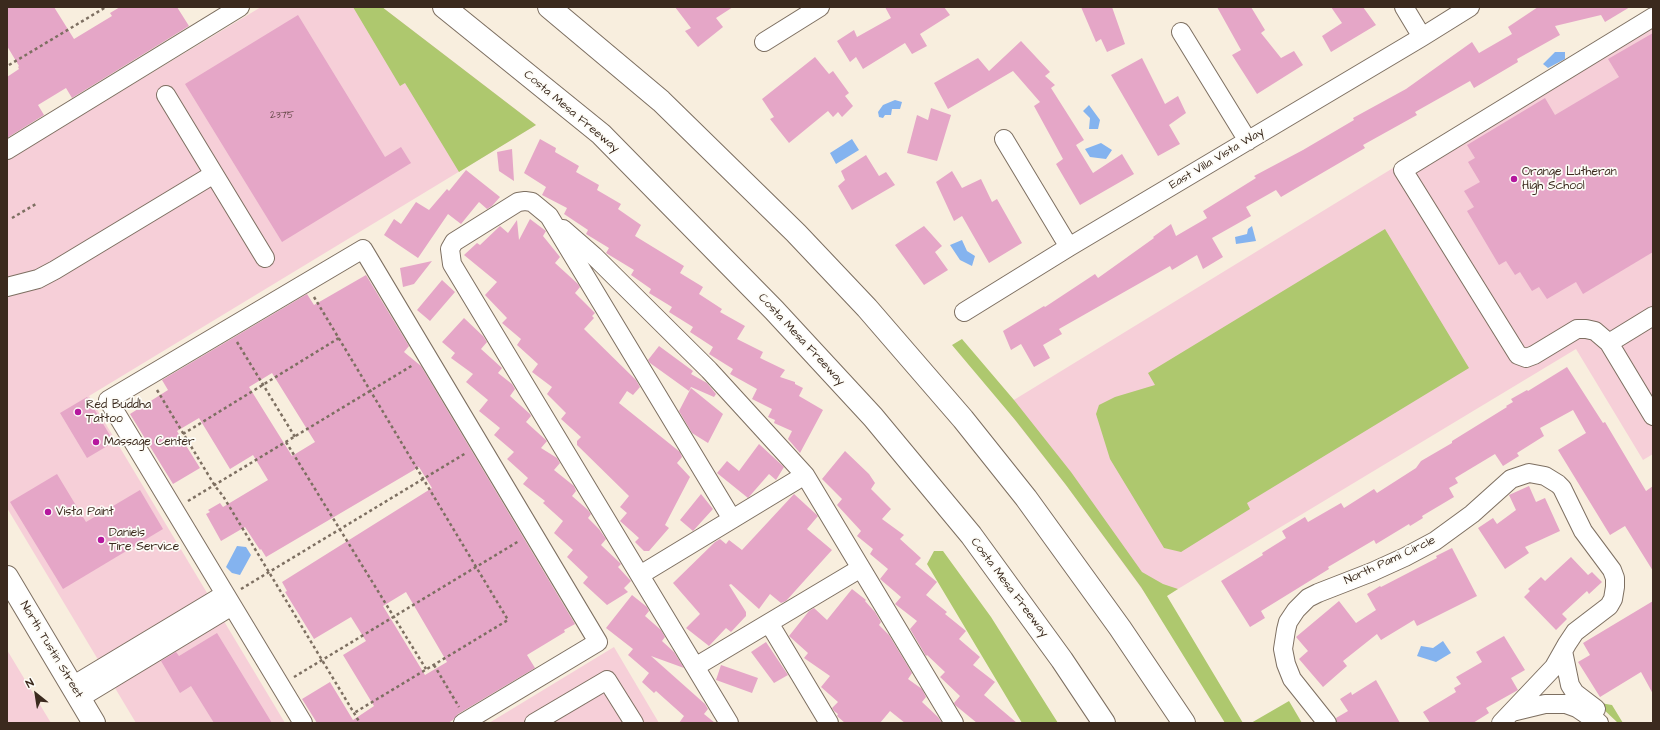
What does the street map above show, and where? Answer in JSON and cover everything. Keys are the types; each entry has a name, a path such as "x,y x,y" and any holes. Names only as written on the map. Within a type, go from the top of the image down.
{"main road":[{"name":"Costa Mesa Freeway","path":"444,7 601,134 774,310 873,417 971,535 1062,660 1104,723"},
{"path":"549,7 661,101 796,234 867,308 963,419 1026,498 1120,628 1184,723"},
{"name":"North Tustin Street","path":"7,577 94,723"}],"street":[{"path":"7,150 240,7"},
{"path":"764,42 820,7"},
{"path":"1404,7 1422,37"},
{"name":"East Villa Vista Way","path":"964,312 1470,7"},
{"path":"1653,17 1403,170 1518,355 1526,358 1534,355 1578,329 1595,331 1609,343 1653,416"},
{"path":"1181,32 1248,141"},
{"path":"166,95 265,258"},
{"path":"1004,139 1069,248"},
{"path":"7,287 38,279 51,273 214,174"},
{"path":"729,723 452,264 450,249 454,242 518,202 532,202 594,256 709,370 805,475 954,723"},
{"path":"549,216 732,520"},
{"path":"303,723 108,400 363,248 598,642 465,722"},
{"path":"1609,343 1653,316"},
{"name":"North Pami Circle","path":"1326,723 1292,679 1286,664 1283,649 1286,630 1288,622 1296,610 1308,598 1384,567 1435,540 1472,514 1511,479 1529,473 1545,476 1562,488 1583,531 1608,562 1615,578 1615,587 1613,598 1609,606 1575,632 1554,667 1506,717"},
{"path":"640,575 805,475"},
{"path":"695,667 861,568"},
{"path":"76,692 228,599"},
{"path":"769,623 829,723"},
{"path":"1563,651 1567,679 1575,693 1611,723"},
{"path":"534,723 607,680 634,723"},
{"name":"North Pami Circle","path":"1506,717 1545,704 1566,704 1577,708 1599,723"}],"path":[{"path":"8,64 106,7"},
{"path":"12,218 36,204"},
{"path":"305,283 508,620 354,713"},
{"path":"229,328 294,437"},
{"path":"183,434 339,338"},
{"path":"174,510 427,356"},
{"path":"148,376 215,486 223,496 360,723"},
{"path":"286,442 426,669"},
{"path":"228,599 422,479 480,445"},
{"path":"280,686 533,533"},
{"path":"434,665 465,722"}],"shaded area":[{"path":"261,7 382,7 536,125 89,396 285,723 136,723 7,508 7,160"},
{"name":"Orange Lutheran High School","path":"1653,9 1653,454 1643,460 1576,349 1153,604 1066,485 1004,406"},
{"path":"614,647 659,723 489,723"},
{"path":"7,650 51,723 7,723"}],"green space":[{"path":"353,7 382,7 536,125 459,172 405,83 400,86"},
{"path":"1385,229 1469,368 1247,503 1250,509 1181,552 1164,548 1110,459 1096,414 1099,405 1115,397 1155,385 1148,373"},
{"path":"962,339 1014,400 1071,472 1142,572 1163,584 1178,589 1167,596 1243,723 1225,723 1141,587 1066,485 1016,421 952,345"},
{"path":"934,551 943,551 991,617 1058,723 1022,723 927,564"},
{"path":"1289,701 1302,723 1251,723"},
{"path":"1600,703 1612,705 1623,723 1618,723 1600,706"}],"water":[{"path":"1555,52 1565,52 1565,59 1548,68 1543,64"},
{"path":"895,100 902,102 900,109 892,109 891,115 885,115 883,118 879,117 878,112 883,105"},
{"path":"1089,105 1100,120 1098,129 1089,129 1090,118 1083,111"},
{"path":"852,139 859,150 836,164 830,153"},
{"path":"1101,143 1112,150 1106,159 1090,157 1085,149"},
{"path":"1252,226 1256,241 1236,244 1235,237 1247,234 1248,229"},
{"path":"962,240 967,251 975,256 972,266 960,260 950,245"},
{"path":"237,546 246,547 251,555 240,575 232,573 226,567"},
{"path":"1443,641 1451,653 1436,662 1417,656 1421,646 1433,648"}],"building":[{"path":"7,7 54,7 74,39 112,16 110,13 120,7 177,7 189,26 72,98 66,88 38,105 44,115 7,138 7,77 19,69 19,66 7,46"},
{"path":"675,7 733,7 716,18 723,27 698,47 685,31 691,28"},
{"path":"885,7 944,7 950,15 920,34 927,46 912,54 905,43 863,69 856,57 850,62 837,41 854,30 857,37 891,18"},
{"path":"1081,7 1112,7 1125,44 1107,52 1101,39 1096,42"},
{"path":"1217,7 1251,7 1265,30 1261,33 1281,58 1294,51 1303,65 1257,94 1232,55 1241,50"},
{"path":"1331,7 1363,7 1376,25 1331,52 1322,36 1342,23"},
{"path":"1538,7 1630,7 1605,22 1601,15 1555,26 1560,35 1517,59 1518,62 1474,88 1470,81 1415,112 1417,115 1363,145 1365,148 1281,197 1276,190 1246,207 1251,216 1212,238 1223,257 1203,269 1197,255 1172,270 1170,266 1059,329 1062,334 1043,345 1050,358 1034,367 1021,344 1011,350 1003,331 1044,306 1045,307 1095,274 1098,278 1171,224 1176,236 1207,218 1203,211 1256,178 1254,176 1303,150 1354,120 1353,118 1406,89 1472,42 1479,53 1512,34 1508,27"},
{"path":"298,15 385,157 401,147 411,163 282,242 185,84"},
{"path":"1653,33 1653,252 1583,294 1576,282 1547,299 1539,287 1532,291 1520,272 1515,275 1506,261 1499,265 1467,211 1474,207 1464,191 1480,182 1468,162 1475,158 1467,145 1545,98 1555,115 1619,77 1608,59"},
{"path":"1021,41 1050,72 1045,76 1055,85 1051,88 1084,140 1076,145 1093,173 1122,154 1134,174 1080,205 1056,164 1063,159 1034,106 1040,102 1013,71 948,109 934,83 978,58 989,71"},
{"path":"815,57 829,74 833,71 849,93 845,96 853,106 842,117 838,112 833,117 828,111 789,143 770,119 774,117 762,99"},
{"path":"1142,58 1165,104 1178,96 1186,113 1169,125 1180,144 1158,156 1111,75"},
{"path":"931,108 951,115 937,161 907,153 917,115 928,120"},
{"path":"540,139 556,148 555,152 579,166 576,172 599,185 597,190 621,204 618,209 641,225 635,236 684,266 680,273 703,287 699,294 722,309 720,312 745,326 737,339 763,352 760,358 785,370 780,377 795,382 795,384 803,388 799,396 823,410 800,453 788,439 792,431 774,423 775,420 768,417 772,409 752,399 757,389 730,374 733,369 709,354 713,347 690,332 693,327 669,312 672,307 649,293 651,289 631,275 634,270 606,253 609,248 586,234 588,230 564,214 567,208 542,195 546,187 524,173"},
{"path":"512,149 514,181 499,171 497,152"},
{"path":"866,155 879,176 886,172 895,185 852,210 838,186 845,180 841,171"},
{"path":"466,170 500,197 492,206 487,209 479,202 461,224 448,214 418,258 384,235 394,219 401,224 416,202 429,210 447,189 449,191"},
{"path":"952,171 962,188 981,179 992,202 997,199 1022,243 989,263 962,216 954,221 936,182"},
{"path":"530,219 546,231 543,236 560,257 555,263 578,284 580,287 575,293 595,313 592,316 594,318 584,329 636,380 640,387 633,395 627,391 619,403 680,452 682,457 677,463 690,477 665,525 669,528 649,551 644,551 635,542 639,538 620,521 627,513 620,507 629,496 577,445 577,441 581,437 561,419 566,413 547,394 552,387 532,372 538,364 517,345 521,339 502,323 507,318 485,295 497,282 464,255 477,243 480,245 500,226 508,233 517,220 519,240"},
{"path":"924,226 942,246 935,252 948,270 924,285 895,245"},
{"path":"432,261 414,284 403,287 400,268"},
{"path":"366,275 409,346 404,352 421,366 575,624 564,630 565,632 527,655 535,668 458,714 448,723 317,723 302,699 330,682 353,720 374,706 343,655 366,641 351,617 314,639 285,592 287,591 282,582 432,488 419,467 266,557 245,527 221,541 206,514 210,512 208,510 220,503 223,507 268,480 253,455 230,469 199,418 177,431 200,468 173,484 130,414 168,390 162,380 307,294 314,305","holes":["272,373 315,442 292,456 249,387","406,592 447,662 425,675 383,606"]},
{"path":"442,280 455,292 430,321 417,310"},
{"path":"464,318 483,336 487,342 481,349 502,368 498,373 512,384 515,389 510,396 531,416 526,422 547,441 541,448 557,458 560,463 554,470 574,486 576,491 572,496 588,510 591,514 588,518 606,539 601,545 621,564 618,567 631,581 624,588 628,592 607,605 583,583 588,577 567,557 573,550 554,533 563,521 543,503 545,501 523,484 528,478 507,459 514,452 494,435 500,428 479,411 488,400 466,382 473,374 451,358 455,353 442,342"},
{"path":"659,346 693,371 691,374 707,383 716,394 714,397 691,387 689,391 650,363 648,360"},
{"path":"1567,367 1603,423 1605,422 1646,491 1653,486 1653,571 1625,526 1610,535 1558,450 1586,433 1573,410 1540,428 1544,436 1517,453 1519,456 1503,466 1495,454 1455,478 1458,483 1449,488 1454,497 1422,516 1423,518 1410,526 1409,524 1376,544 1374,540 1328,567 1329,569 1261,611 1265,618 1250,627 1221,581 1263,555 1262,553 1286,538 1282,531 1305,517 1308,522 1341,503 1344,508 1374,489 1377,493 1416,468 1421,461 1452,443 1452,441 1507,407 1506,406 1513,402 1511,399 1527,390 1528,391"},
{"path":"691,388 723,414 708,443 692,433 679,411"},
{"path":"87,397 114,442 87,458 60,413"},
{"path":"759,444 784,467 776,480 769,474 748,498 717,473 727,461 739,471"},
{"path":"845,451 869,474 875,483 871,489 891,509 882,519 904,535 900,539 921,558 915,564 937,582 926,595 947,612 945,614 966,631 959,639 980,657 973,665 995,682 984,695 1017,723 977,723 955,705 954,703 960,696 940,677 945,672 927,655 926,656 910,629 917,621 895,604 901,597 880,579 888,569 870,554 873,549 857,536 861,531 837,505 842,499 822,479"},
{"name":"Daniels Tire Service","path":"57,474 86,522 140,490 163,529 63,589 10,502"},
{"path":"1529,486 1536,502 1545,498 1560,531 1525,547 1529,553 1505,569 1478,528 1493,518 1497,524 1516,510 1509,495"},
{"path":"701,494 713,509 693,531 680,520"},
{"path":"794,494 818,516 807,529 832,550 786,601 781,603 770,594 759,609 731,584 729,585 746,612 746,616 731,632 726,628 709,646 686,628 700,614 673,583 715,542 720,539 726,544 729,540 742,550"},
{"path":"1452,548 1477,596 1417,626 1414,620 1381,640 1377,634 1343,661 1347,666 1323,687 1299,659 1308,651 1296,637 1339,601 1356,623 1376,610 1367,594 1437,558 1436,556"},
{"path":"1571,557 1588,575 1592,572 1602,582 1589,594 1587,591 1562,614 1567,619 1556,630 1524,597 1530,591 1528,589 1541,577 1545,581"},
{"path":"852,589 866,600 865,601 875,612 881,622 879,625 889,635 912,673 908,679 922,689 926,697 922,702 938,717 942,723 905,723 890,711 880,723 845,723 837,716 838,714 832,708 838,702 821,687 830,676 804,658 808,653 789,636 809,611 814,608 827,620"},
{"path":"632,595 647,607 649,611 645,616 661,630 665,637 662,641 674,652 684,668 651,656 705,704 708,709 704,714 715,723 679,723 684,716 656,691 654,693 642,682 649,673 628,655 633,649 606,628"},
{"path":"1653,601 1653,694 1641,672 1600,697 1578,662 1590,655 1583,643"},
{"path":"217,633 272,723 214,723 191,686 180,693 161,661 176,652 179,656"},
{"path":"1504,636 1525,670 1511,678 1518,690 1486,708 1489,713 1473,723 1430,723 1423,712 1456,692 1454,688 1461,684 1456,677 1482,662 1476,652"},
{"path":"766,642 788,675 774,683 751,652"},
{"path":"721,665 758,678 752,693 716,680"},
{"path":"1376,680 1400,723 1337,723 1336,718 1348,711 1340,699 1351,692 1352,695"}],"place":[{"name":"Orange Lutheran High School","path":"1514,179"},
{"name":"Red Buddha Tattoo","path":"78,412"},
{"name":"Massage Center","path":"96,442"},
{"name":"Vista Paint","path":"48,512"},
{"name":"Daniels Tire Service","path":"101,540"}]}
